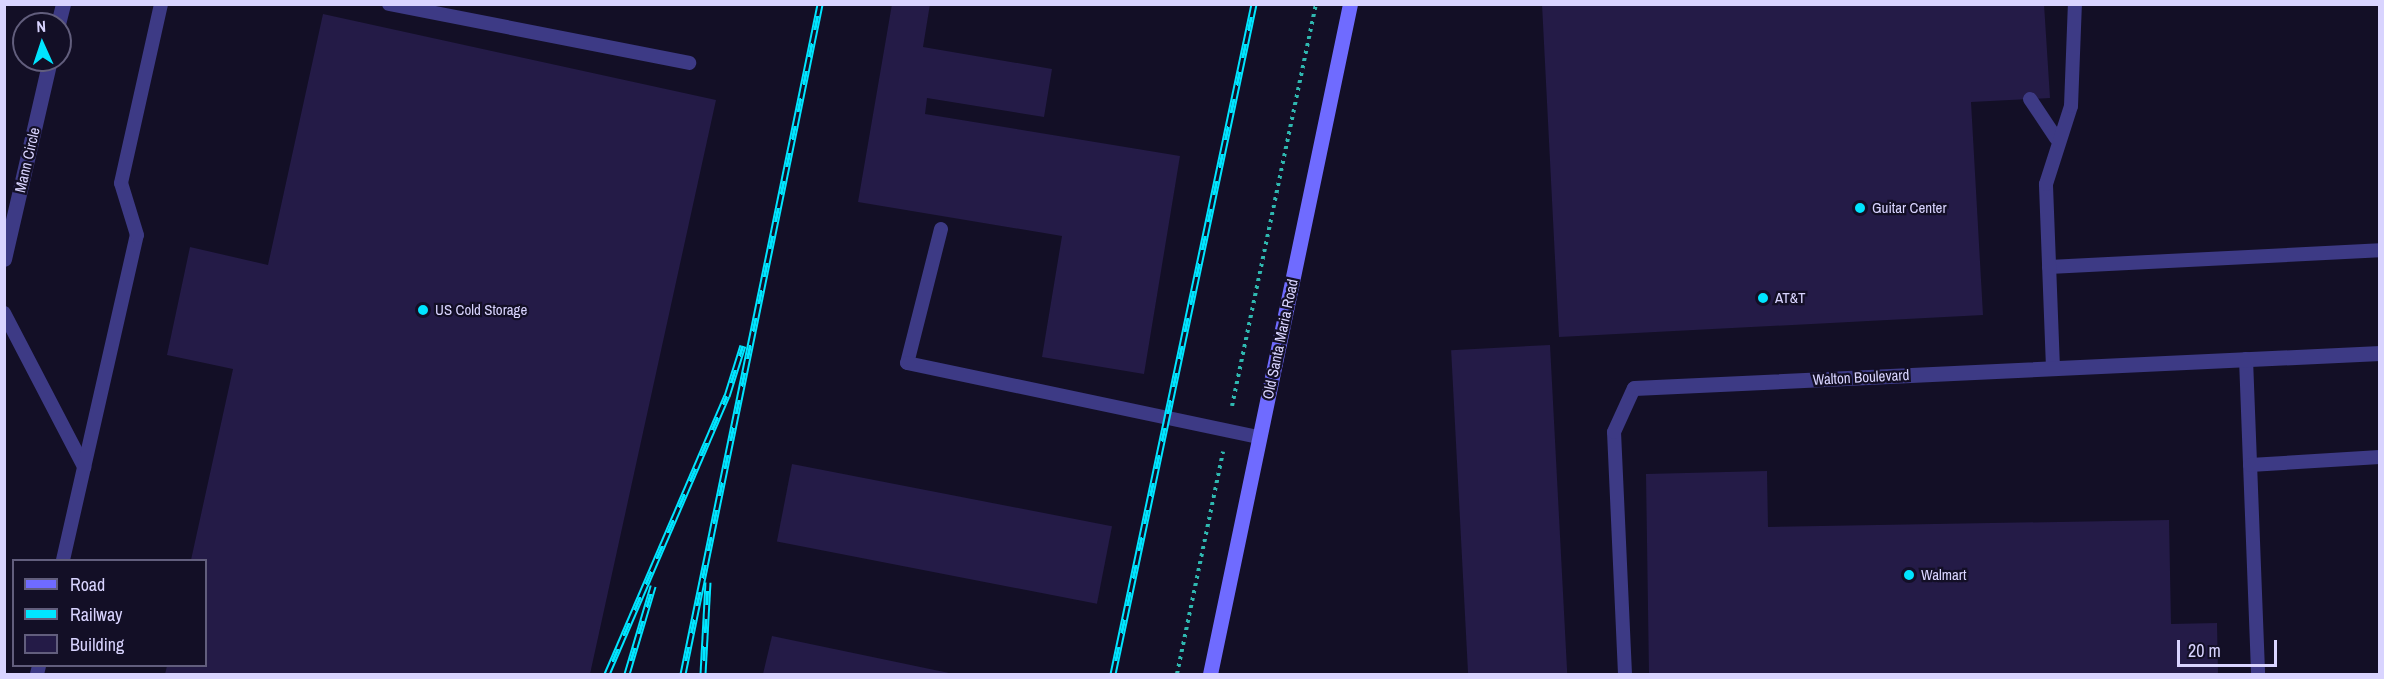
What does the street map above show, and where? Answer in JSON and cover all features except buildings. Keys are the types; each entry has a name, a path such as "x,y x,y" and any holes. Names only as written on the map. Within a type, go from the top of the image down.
{"main road":[{"name":"Old Santa Maria Road","path":"1210,675 1350,4"}],"street":[{"name":"Mann Circle","path":"4,259 47,72"},
{"name":"Walton Boulevard","path":"1634,388 2379,353"}],"lane":[{"path":"63,559 137,235 121,183 161,4"},
{"path":"389,4 688,63"},
{"path":"2053,368 2046,184 2056,138 2071,106 2075,4"},
{"path":"2030,99 2056,138"},
{"path":"941,230 907,363 1259,437"},
{"path":"2049,267 2379,250"},
{"path":"4,313 84,467"},
{"path":"2246,359 2258,675"},
{"name":"Walton Boulevard","path":"1625,675 1614,432 1634,388"},
{"path":"2250,465 2379,457"}],"path":[{"path":"1177,675 1316,4"}],"railway":[{"path":"683,674 820,4"},
{"path":"1113,674 1254,4"},
{"path":"607,674 727,396 743,345"},
{"path":"703,674 708,582"},
{"path":"627,674 653,586"}],"place":[{"name":"Guitar Center","path":"1860,208"},
{"name":"AT&T","path":"1763,298"},
{"name":"US Cold Storage","path":"423,310"},
{"name":"Walmart","path":"1909,575"}]}
